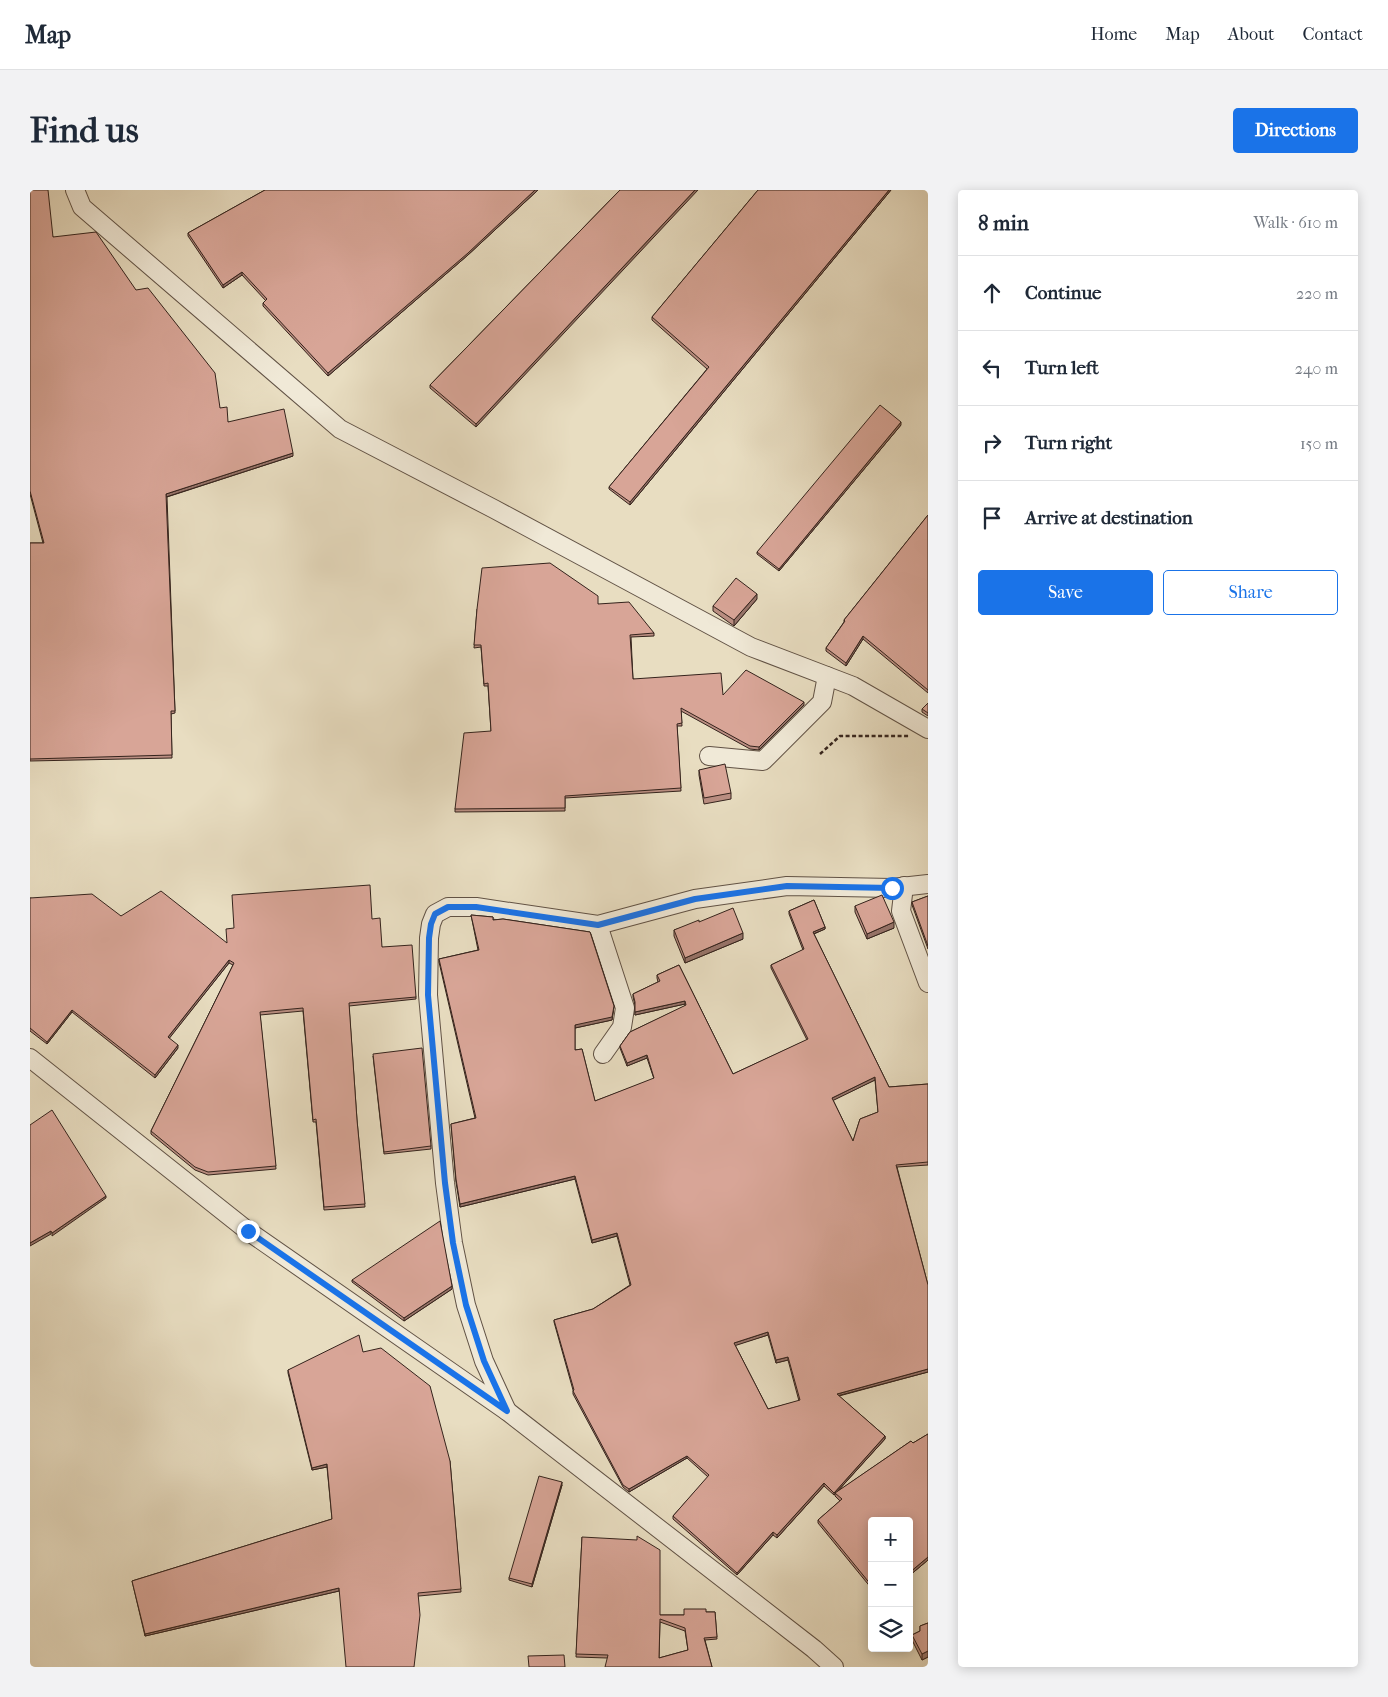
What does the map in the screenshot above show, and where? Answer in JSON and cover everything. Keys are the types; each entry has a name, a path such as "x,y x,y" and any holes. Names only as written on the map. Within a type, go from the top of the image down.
{"street":[{"path":"76,190 82,207 340,429 751,647 853,686 924,726"},
{"path":"708,756 763,761 822,702 827,676"},
{"path":"507,1411 484,1361 466,1305 453,1243 445,1183 428,995 431,924 435,914 448,907 476,907 598,925 695,899 787,886 883,888 928,884"},
{"path":"904,886 901,911 928,983"},
{"path":"598,925 625,1008 622,1027 604,1054"},
{"path":"30,1058 248,1231 507,1411 834,1667"}],"path":[{"path":"820,754 840,736 910,736 924,726"}],"building":[{"path":"30,190 48,190 53,237 96,232 136,290 148,288 215,373 220,408 227,407 228,422 284,409 293,453 166,494 175,711 171,711 172,755 30,759 30,543 44,543 30,491"},
{"path":"265,190 535,190 468,253 328,373 263,303 267,299 242,272 223,285 188,233"},
{"path":"620,190 695,190 476,424 430,385"},
{"path":"758,190 889,190 630,502 609,487 709,367 652,317"},
{"path":"880,405 901,422 779,569 757,552"},
{"path":"928,515 928,690 863,636 846,663 826,648 844,620"},
{"path":"550,563 598,596 598,604 629,602 654,633 630,635 633,679 721,673 723,695 746,670 804,702 759,747 750,746 681,708 682,723 677,724 681,788 565,796 565,808 455,809 464,733 491,731 488,683 484,684 481,645 474,645 482,568"},
{"path":"736,578 757,594 734,620 713,606"},
{"path":"928,703 928,713 922,709"},
{"path":"725,764 731,793 704,798 699,770"},
{"path":"370,885 372,919 380,918 382,947 412,945 416,997 349,1003 365,1204 324,1207 316,1119 313,1120 303,1008 260,1012 276,1166 208,1172 195,1167 151,1131 234,963 229,960 168,1037 178,1045 155,1075 72,1010 47,1042 30,1028 30,898 92,894 121,916 161,891 227,943 226,929 234,928 232,895"},
{"path":"882,895 894,922 867,934 855,906"},
{"path":"928,896 928,946 912,902"},
{"path":"814,900 825,927 813,932 889,1087 928,1084 928,1162 896,1165 928,1285 928,1369 837,1394 885,1436 834,1493 824,1483 777,1535 773,1532 737,1573 673,1516 709,1475 687,1456 629,1489 623,1485 573,1391 554,1320 593,1309 631,1285 617,1233 592,1240 575,1176 460,1204 451,1124 476,1118 439,959 479,950 471,915 493,917 493,920 503,919 590,932 614,1006 612,1017 575,1025 575,1050 582,1049 595,1101 654,1078 647,1055 627,1063 620,1046 630,1032 686,1005 685,1001 635,1012 633,994 660,981 657,975 679,965 733,1074 808,1039 771,965 804,949 789,911","holes":["875,1077 878,1112 860,1119 853,1141 832,1098","768,1332 776,1360 788,1357 800,1400 768,1409 734,1343"]},
{"path":"733,908 743,933 685,958 674,930"},
{"path":"422,1048 431,1146 384,1152 373,1054"},
{"path":"52,1110 106,1196 52,1233 51,1231 30,1243 30,1125"},
{"path":"440,1221 452,1286 404,1318 352,1280"},
{"path":"359,1335 363,1352 381,1348 430,1386 450,1461 461,1589 418,1593 420,1615 414,1667 346,1667 339,1588 145,1634 132,1581 332,1519 327,1464 312,1468 288,1370"},
{"path":"928,1434 928,1557 913,1570 913,1517 868,1517 868,1581 818,1520 842,1499 835,1493 911,1441 913,1443"},
{"path":"539,1476 562,1482 532,1584 509,1578"},
{"path":"637,1536 660,1550 660,1615 684,1615 684,1609 706,1609 706,1612 715,1612 717,1637 704,1638 712,1667 605,1667 608,1655 576,1654 582,1537 637,1540","holes":["660,1619 685,1628 688,1650 659,1658"]},
{"path":"928,1623 928,1651 922,1654 913,1637 913,1634 920,1631 920,1626"},
{"path":"564,1655 565,1667 529,1667 528,1656"}],"route":[{"path":"248,1231 507,1411 484,1361 466,1305 453,1243 445,1183 428,995 429,938 432,919 435,914 448,907 476,907 598,925 695,899 787,886 892,888"}]}
